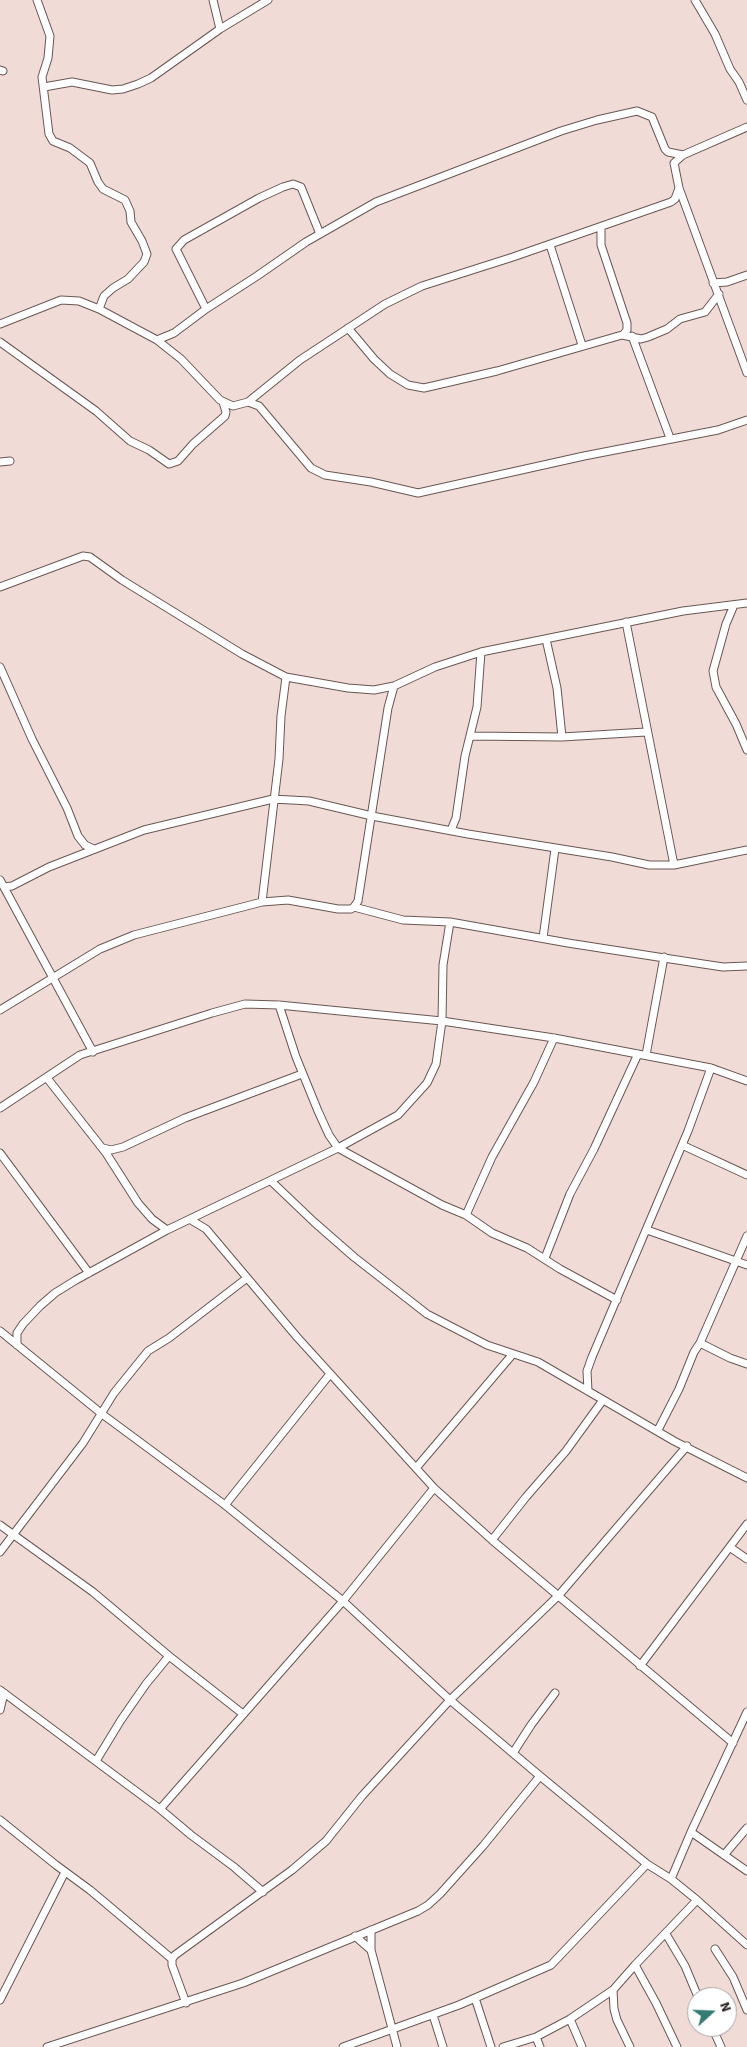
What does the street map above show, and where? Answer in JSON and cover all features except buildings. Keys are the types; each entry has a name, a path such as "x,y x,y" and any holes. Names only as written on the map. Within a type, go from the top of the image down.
{"street":[{"path":"37,0 50,36 48,58 42,77 49,134 53,141 70,148 90,163 103,189 125,200 130,211 131,222 147,254 144,262 126,281 113,288 104,296 99,309"},
{"path":"214,0 220,29"},
{"path":"44,87 72,82 112,90 123,89 152,78 220,29 268,0"},
{"path":"695,0 715,34 730,69 747,100"},
{"path":"156,340 174,333 206,309 320,234 376,202 496,155 579,126 638,111 652,116 665,149 668,152 684,155"},
{"path":"747,127 684,155 674,163 679,188 712,283 719,294 747,373"},
{"path":"206,309 176,249 184,240 259,198 293,184 301,187 307,198 320,234"},
{"path":"0,324 61,300 79,301 99,309 156,340 180,359 223,402 233,406 248,402 300,360 386,304 422,286 671,202 675,199 679,188"},
{"path":"601,227 601,245 627,323 627,330 623,335"},
{"path":"550,244 582,345"},
{"path":"712,283 727,282 747,275"},
{"path":"348,328 374,359 390,374 408,386 424,388 497,371 582,345 623,335 641,339 648,337 667,329 680,319 705,312 719,294"},
{"path":"632,336 670,438"},
{"path":"0,342 96,411 130,441 149,450 169,464 178,461 193,444 225,416 226,412 223,402"},
{"path":"248,402 259,406 311,468 325,475 371,482 418,493 670,438 718,430 747,420"},
{"path":"0,462 10,461"},
{"path":"0,587 83,556 90,557 145,595 242,654 286,677 348,688 374,690 394,686 435,667 481,652 682,611 747,602"},
{"path":"734,605 726,624 713,671 716,687 747,750"},
{"path":"626,622 646,732 674,864"},
{"path":"546,639 557,688 562,737"},
{"path":"451,830 456,818 477,707 481,652"},
{"path":"0,667 32,739 67,808 78,836 85,845 94,849"},
{"path":"262,902 269,854 286,677"},
{"path":"354,907 358,901 388,708 394,686"},
{"path":"470,736 562,737 646,732"},
{"path":"2,883 12,886 49,867 144,830 273,799 309,800 372,816 649,865 674,864 747,850"},
{"path":"543,938 555,848"},
{"path":"2,883 93,1052"},
{"path":"0,1010 100,949 134,935 262,902 288,900 338,909 351,909 354,907 403,920 450,922 723,966 747,966"},
{"path":"17,1345 17,1333 40,1306 55,1293 167,1230 338,1148 398,1115 427,1083 436,1064 442,1021 443,965 450,922"},
{"path":"545,1258 570,1194 642,1054 664,957"},
{"path":"0,1108 80,1055 245,1004 279,1005 442,1021 554,1038 711,1068 747,1081"},
{"path":"279,1005 302,1074 329,1135 338,1148 442,1205 466,1215 492,1233 545,1258 560,1269 617,1300"},
{"path":"466,1215 492,1157 534,1082 554,1038"},
{"path":"588,1391 587,1371 682,1145 711,1068"},
{"path":"103,1148 111,1150 123,1147 185,1118 302,1074"},
{"path":"47,1078 103,1148 138,1203 152,1219 167,1230"},
{"path":"682,1145 747,1175"},
{"path":"0,1153 89,1273"},
{"path":"271,1181 314,1222 427,1314 463,1335 538,1362 603,1400 747,1478"},
{"path":"191,1220 206,1229 330,1374 434,1488 492,1540 733,1743"},
{"path":"647,1230 747,1265"},
{"path":"658,1430 679,1389 747,1236"},
{"path":"0,1552 83,1444 114,1393 148,1351 169,1338 247,1278"},
{"path":"0,1331 102,1414 225,1504 343,1601 450,1700 647,1864 671,1879 697,1900 747,1945"},
{"path":"700,1343 747,1364"},
{"path":"416,1468 512,1354"},
{"path":"225,1504 330,1374"},
{"path":"492,1540 566,1451 603,1400"},
{"path":"186,2003 172,1965 172,1959 175,1954 263,1892 326,1841 362,1796 450,1700 559,1595 686,1446"},
{"path":"160,1809 343,1601 434,1488"},
{"path":"640,1666 691,1596 731,1548 747,1524"},
{"path":"0,1525 92,1592 243,1714"},
{"path":"731,1548 747,1559"},
{"path":"96,1761 126,1713 169,1656"},
{"path":"2,1691 160,1809 263,1892"},
{"path":"0,1710 2,1691"},
{"path":"513,1753 531,1724 555,1694"},
{"path":"671,1879 733,1743 744,1725 747,1712"},
{"path":"51,2047 252,1980 418,1911 428,1905 483,1846 540,1776"},
{"path":"0,1820 90,1890 172,1959"},
{"path":"724,1855 747,1828"},
{"path":"691,1832 747,1871"},
{"path":"343,2047 432,2015 551,1965 647,1864"},
{"path":"0,2000 65,1872"},
{"path":"503,2047 536,2036 570,2019 613,1990 697,1900"},
{"path":"371,1930 371,1950 397,2047"},
{"path":"666,1934 685,1966 694,1987"},
{"path":"355,1936 371,1950"},
{"path":"715,1949 733,1977 747,2010"},
{"path":"635,1965 656,2002 677,2047"},
{"path":"613,1990 614,2009 617,2020 630,2047"},
{"path":"475,1998 491,2047"},
{"path":"432,2015 443,2047"},
{"path":"570,2019 582,2047"},
{"path":"536,2036 540,2047"},
{"path":"72,2047 78,2037"}]}
